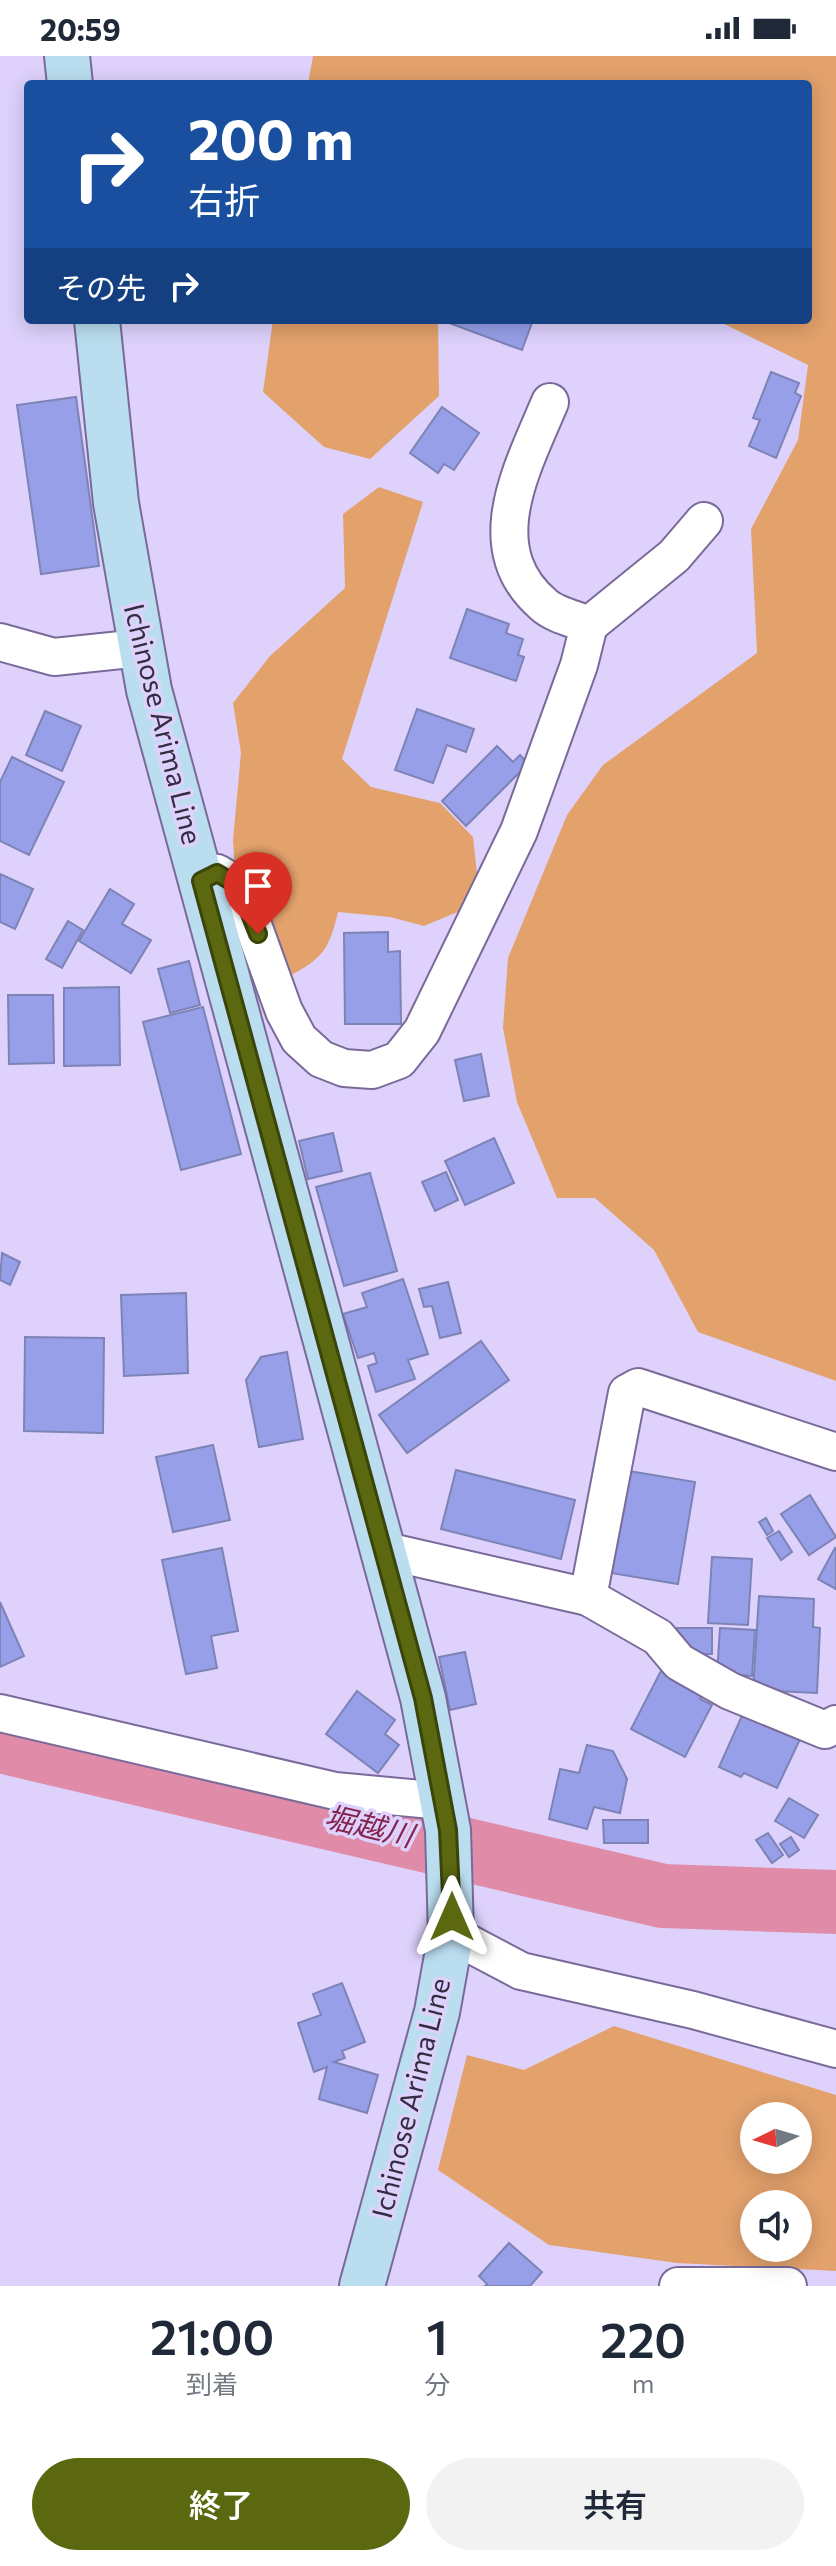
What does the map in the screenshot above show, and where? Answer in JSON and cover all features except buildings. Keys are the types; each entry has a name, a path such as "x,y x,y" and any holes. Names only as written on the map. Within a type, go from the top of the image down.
{"main road":[{"path":"67,56 70,80"},
{"name":"Ichinose Arima Line","path":"97,324 116,503 140,648 423,1698 447,1832 451,1934 437,2012 362,2286"}],"street":[{"path":"550,402 508,514 511,547 519,577 545,607 589,625"},
{"path":"201,881 217,873 239,886 284,1011 299,1039 321,1059 344,1068 372,1070 399,1060 422,1031 519,831 579,665 589,625 674,556 704,521"},
{"path":"0,642 54,657 140,648"},
{"path":"588,1597 627,1393 638,1387 836,1452"},
{"path":"382,1550 588,1597 658,1637 679,1662 730,1691 825,1730 836,1724"},
{"path":"0,1713 335,1791 447,1832"},
{"path":"451,1934 521,1971 693,2010 836,2049"},
{"path":"678,2286 752,2283 788,2286"}],"shaded area":[{"path":"313,56 836,56 836,1381 698,1332 654,1250 595,1198 557,1198 517,1102 503,1028 508,958 567,815 603,765 757,653 751,529 798,440 808,365 724,324 812,324 812,80 309,80"},
{"path":"272,324 438,324 439,396 370,459 324,447 263,392"},
{"path":"379,487 423,502 342,759 371,787 440,803 473,837 478,883 460,911 424,926 390,917 338,912 323,952 288,977 238,922 233,840 241,753 233,703 270,656 345,588 343,514"},
{"path":"614,2026 836,2095 836,2271 677,2263 549,2245 438,2170 467,2055 524,2070"}],"waterway":[{"name":"堀越川","path":"0,1741 663,1896 836,1902"}],"route":[{"path":"258,934 239,886 217,873 201,881 423,1698 448,1830 452,1917"}]}
